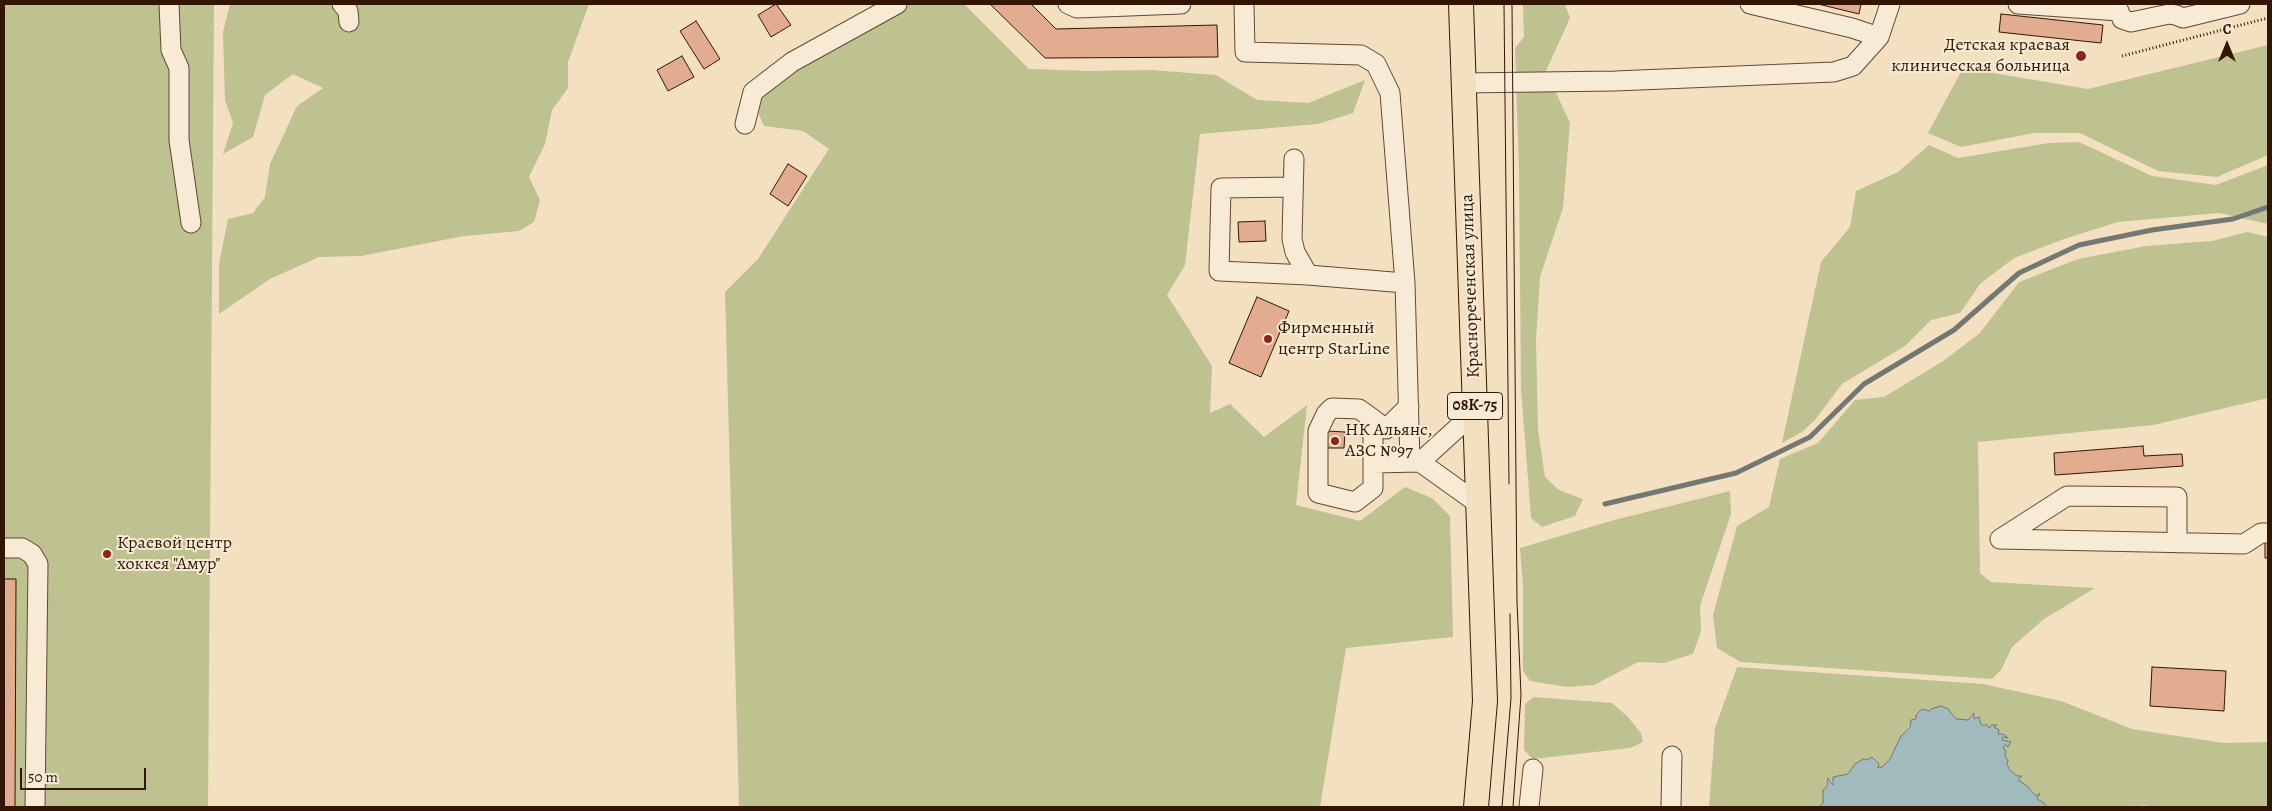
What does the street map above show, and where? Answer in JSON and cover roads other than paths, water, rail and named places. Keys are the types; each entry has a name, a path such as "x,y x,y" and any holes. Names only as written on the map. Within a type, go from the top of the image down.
{"main road":[{"name":"Краснореченская улица","path":"1461,4 1480,505 1485,701 1476,807"}],"street":[{"path":"169,4 171,50 179,68 179,140 191,223"},
{"path":"342,4 348,11 349,22"},
{"path":"745,124 753,92 792,62 897,4"},
{"path":"1068,4 1077,8 1181,4"},
{"path":"1244,4 1245,52 1361,55 1376,64 1390,93 1405,283 1409,406 1415,462"},
{"path":"1750,4 1852,28 1879,37"},
{"path":"1463,83 1615,81 1834,72 1853,66 1879,37 1890,4"},
{"path":"2018,4 2118,7 2122,19 2127,21 2176,14 2181,11 2240,4"},
{"path":"1294,159 1292,239 1295,252 1308,275"},
{"path":"1293,187 1221,188 1219,271 1308,275 1405,283"},
{"path":"1373,419 1373,488 1355,502 1318,493 1318,431 1326,414 1332,408 1359,409 1373,419 1386,429 1409,406"},
{"path":"1415,462 1476,411"},
{"path":"1373,463 1415,462 1480,505"},
{"path":"2177,543 2177,497 2067,496 2000,539 2020,540 2177,543 2244,544 2261,533 2268,533"},
{"path":"4,548 22,548 32,554 38,564 35,807"},
{"path":"1671,807 1672,756"},
{"path":"1529,807 1533,769"}],"water":[{"path":"1941,706 1948,709 1956,719 1968,720 1974,713 1974,719 1979,717 1981,724 1984,726 1986,724 1989,728 1992,725 1997,725 1994,727 1999,730 1998,734 2003,734 2008,738 2003,737 2002,740 2011,742 2008,747 2005,745 2003,747 2010,770 2017,776 2022,776 2018,780 2026,785 2036,796 2040,793 2037,799 2047,807 1819,807 1823,803 1823,790 1827,787 1828,778 1833,785 1833,777 1848,774 1855,764 1863,759 1867,760 1872,757 1879,764 1878,768 1882,767 1890,759 1901,736 1910,727 1911,720 1916,719 1916,715 1922,709 1930,711"}],"waterway":[{"path":"1605,504 1736,473 1810,437 1864,384 1954,330 2019,273 2079,245 2152,230 2233,219 2268,207"}],"tram line":[{"path":"1504,4 1509,484"},
{"path":"1512,4 1517,602 1521,695 1513,807"},
{"path":"1502,807 1511,698 1510,614"}],"place":[{"name":"Детская краевая клиническая больница","path":"2081,56"},
{"name":"Фирменный центр StarLine","path":"1268,339"},
{"name":"НК Альянс, АЗС №97","path":"1335,441"},
{"name":"Краевой центр хоккея \"Амур\"","path":"107,554"}]}
